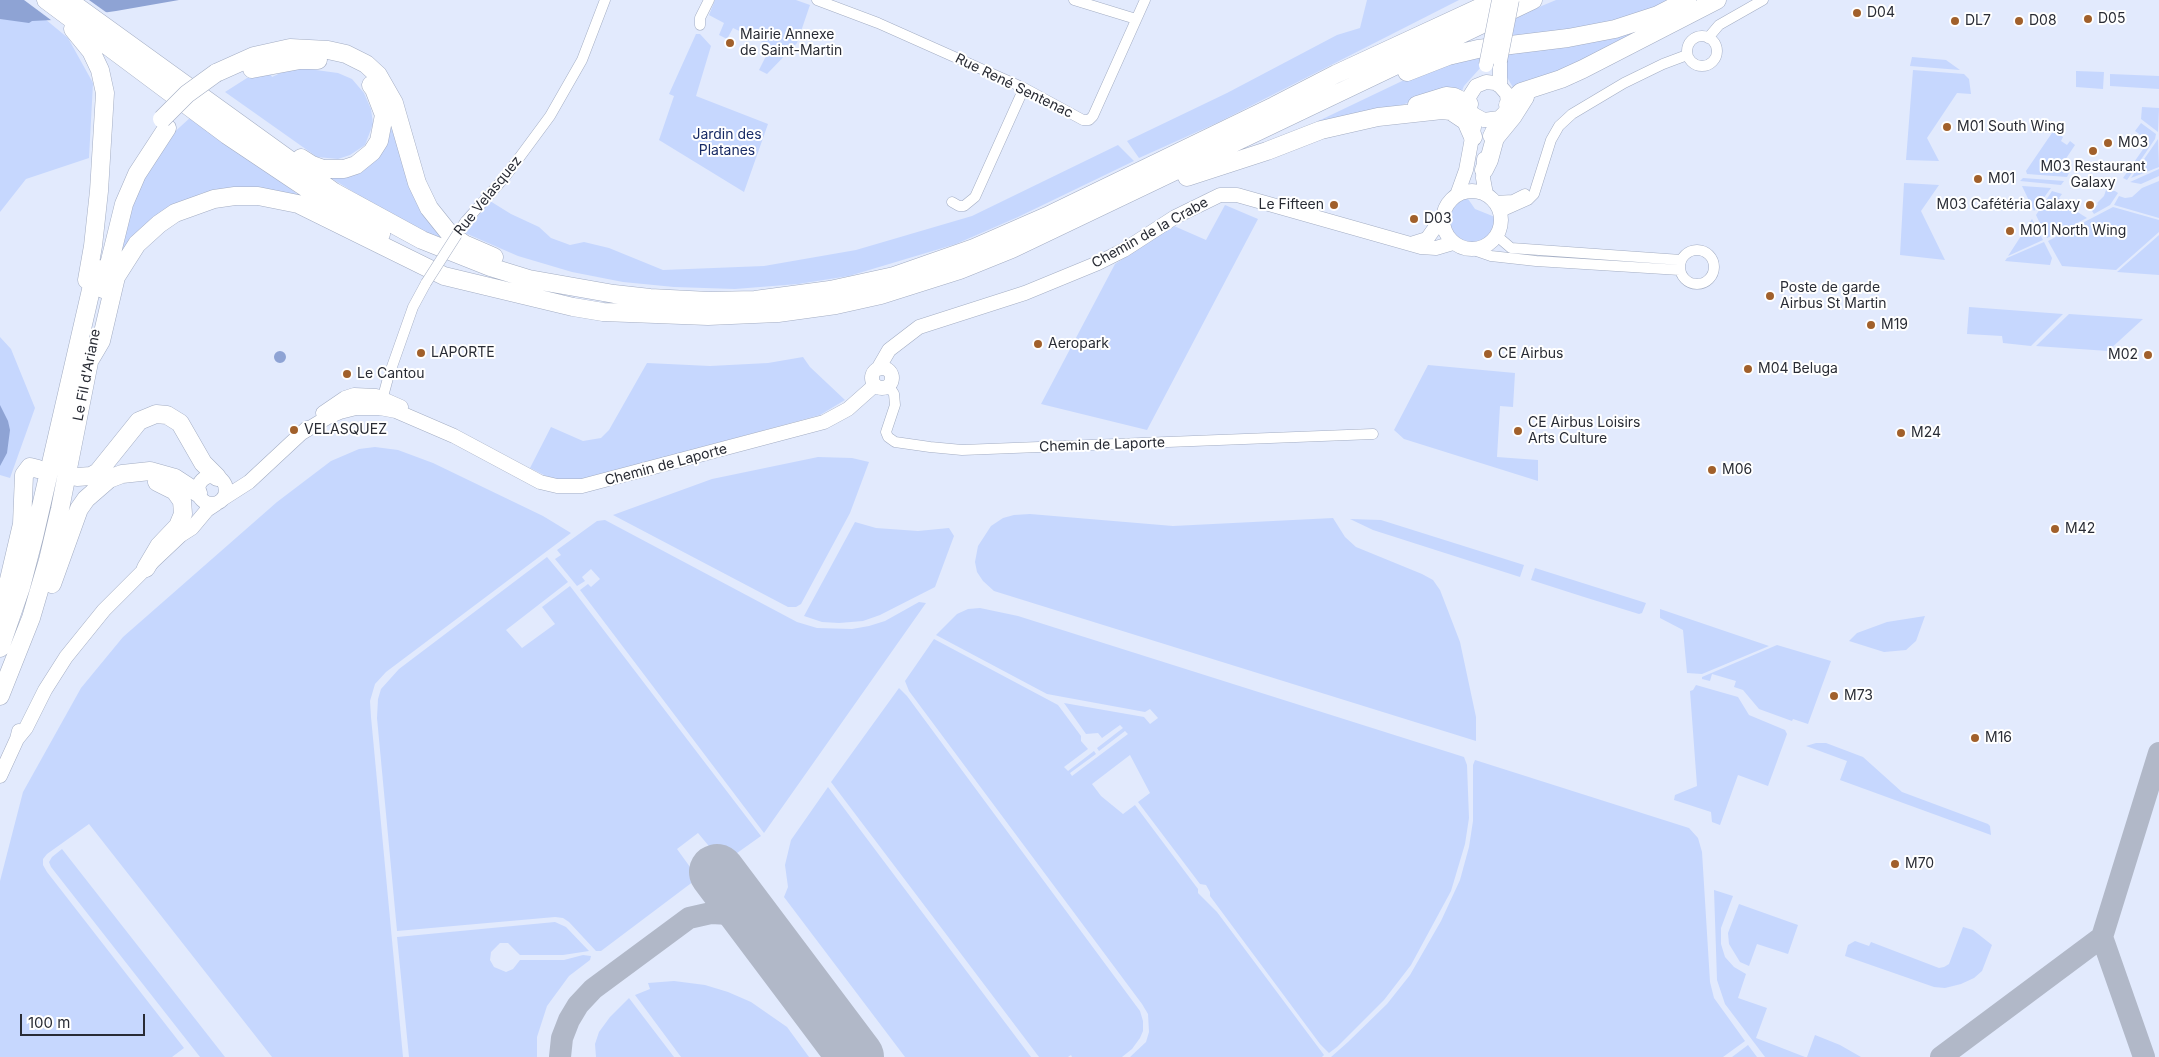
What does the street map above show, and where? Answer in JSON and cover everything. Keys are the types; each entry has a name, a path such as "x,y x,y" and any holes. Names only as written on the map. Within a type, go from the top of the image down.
{"highway":[{"path":"41,0 45,8 84,41 100,70 106,104 94,237 84,296 84,316"},
{"path":"46,0 215,108 334,192 422,240 490,267 529,279 576,288 657,299 709,301 755,300 830,290 872,282 974,248 1047,216 1265,111 1336,74 1498,0"},
{"path":"68,0 105,36 227,135 327,202 378,232 423,255 484,278 519,294"},
{"path":"1465,14 1491,0"},
{"path":"91,358 101,341 116,277 137,244 159,224 175,213 214,198 258,196 278,198 298,204 444,276 603,312 708,316 806,310 881,295 926,282 1012,249 1533,0"},
{"path":"1082,216 1121,205 1187,176 1438,59 1478,49 1615,30 1647,20 1687,0"},
{"path":"1639,41 1698,0"},
{"path":"1503,112 1521,92 1576,72 1717,0"},
{"path":"219,78 254,56 290,48 328,50 346,54 366,64 378,75 394,104 417,183 429,208 449,233 464,244 497,259 533,270 576,288"},
{"path":"215,108 236,115 312,165 323,169 344,169 356,165 372,152 381,134 384,115 374,89 362,75 345,65 325,60 300,60 251,69 219,78"},
{"name":"Le Fil d'Ariane","path":"0,648 21,587 34,537 101,246 121,181 146,136 204,94 219,78"},
{"path":"1484,170 1495,138 1513,116 1525,96 1537,87"},
{"path":"1187,176 1321,130 1378,117 1446,96 1454,97 1471,109"},
{"path":"1378,117 1442,110 1451,111 1466,121 1473,137"},
{"name":"Le Fil d'Ariane","path":"0,696 31,618 48,560 91,358 92,341 124,204 137,174 165,123"},
{"path":"77,477 91,476 98,472 139,421 156,414 166,415 180,423 203,463 219,478"},
{"path":"195,451 199,491"},
{"path":"0,618 22,524 24,475 30,468 38,469"},
{"path":"0,712 13,688 74,521 86,498 109,480 122,474 150,471 184,482 199,491"},
{"path":"86,498 117,483 135,478 159,482 175,491 183,505 182,520 159,546 146,568"}],"street":[{"name":"Rue Velasquez","path":"381,403 413,307 426,283 465,222 505,177 550,116 582,60 605,0"},
{"path":"700,25 700,18 708,0"},
{"name":"Rue René Sentenac","path":"817,0 878,22 1024,88 1083,120 1089,120 1093,116 1144,0"},
{"path":"1074,0 1136,19"},
{"path":"1482,83 1498,0"},
{"path":"1500,86 1500,61 1512,0"},
{"path":"1708,38 1719,25 1763,0"},
{"path":"1699,36 1708,38 1715,44 1715,57 1711,63 1697,65 1687,56 1690,41 1699,36"},
{"path":"1411,244 1427,239 1443,216 1447,204 1457,195 1470,190 1494,202 1528,200 1534,194 1538,185 1550,140 1559,126 1572,114 1624,83 1663,64 1687,56"},
{"path":"1457,195 1466,170 1473,137 1471,91 1482,83 1490,82 1500,86 1507,94 1503,112 1487,144 1484,170 1502,225 1497,236 1483,248 1471,249"},
{"path":"952,202 959,206 964,206 975,197 1024,88"},
{"path":"1471,109 1484,120 1503,112"},
{"name":"Chemin de la Crabe","path":"884,370 897,343 929,322 1025,293 1098,264 1124,250 1175,217 1220,195 1236,196 1306,217 1421,247 1436,248 1453,243"},
{"path":"1443,216 1445,231 1453,243 1491,256 1536,261 1680,265 1511,248 1497,236"},
{"path":"884,370 872,378 875,385 882,389 889,386"},
{"name":"Chemin de Laporte","path":"884,370 893,377 889,386 894,394 895,405 886,432 888,437 895,442 930,447 962,450 1372,434"},
{"name":"Chemin de Laporte","path":"381,403 432,422 454,436 540,482 557,486 582,486 824,422 848,409 875,385"},
{"path":"0,776 17,739 26,728 44,690 66,657 104,610 146,568 181,535 192,528 207,510 249,482 300,434 328,416 381,403"},
{"path":"181,535 195,513 199,491 205,478 244,479 265,467"},
{"path":"219,478 226,488 220,501"},
{"path":"199,491 204,502 220,501"}],"green space":[{"path":"0,0 22,0 68,38 93,83 89,158 26,179 0,212"},
{"path":"715,0 796,0 810,5 797,43 767,74 759,70 771,46 733,28 727,39 719,35 724,23 709,15"},
{"path":"1367,0 1459,0 1219,122 1139,158 1127,141 1227,93 1337,35 1360,28"},
{"path":"1556,0 1680,0 1623,24 1510,39 1515,17"},
{"path":"1654,23 1594,56 1514,89 1505,74 1508,49"},
{"name":"Jardin des Platanes","path":"696,34 700,34 711,46 696,96 768,124 744,192 659,140 674,96 669,94"},
{"path":"1485,53 1482,66 1464,86 1461,93 1440,91 1391,109 1311,130 1310,125 1423,71 1447,62 1449,65"},
{"path":"1912,57 1946,60 1960,70 1910,66"},
{"path":"301,68 338,73 352,79 364,93 371,109 373,124 365,145 350,155 338,159 317,157 225,92 247,78 270,73 272,77 289,69"},
{"path":"1913,70 1964,74 1969,79 1971,94 1957,93 1927,138 1939,161 1906,160"},
{"path":"2076,71 2104,72 2103,89 2076,87"},
{"path":"2110,74 2159,76 2159,89 2110,86"},
{"path":"2142,107 2159,108 2158,132 2141,119"},
{"path":"192,116 304,199 274,191 244,187 202,193 182,203 117,262 132,206 147,174 169,137"},
{"path":"2141,123 2156,134 2155,139 2127,180 2123,178 2146,145 2139,140 2142,136 2135,131"},
{"path":"388,124 395,126 446,239 443,241 378,207 326,175 341,174"},
{"path":"2054,130 2063,137 2061,141 2067,145 2070,141 2075,145 2059,169 2070,171 2067,177 2027,174 2026,171"},
{"path":"2158,139 2159,167 2131,178"},
{"path":"1118,145 1134,161 1018,217 956,244 849,276 798,284 735,289 674,287 623,282 572,272 518,256 465,233 490,201 511,214 539,227 551,238 570,245 584,242 609,248 663,270 764,266 856,250 972,216"},
{"path":"2159,169 2159,176 2141,184 2130,182"},
{"path":"2023,178 2064,181 2061,185 2020,181"},
{"path":"2159,181 2159,218 2114,205 2119,196 2125,198 2132,197 2142,188"},
{"path":"1904,183 1939,185 1921,211 1945,260 1900,255"},
{"path":"2022,186 2051,188 2034,211"},
{"path":"2106,190 2118,193 2110,205 2094,214 2092,211 2104,196"},
{"path":"2052,191 2062,194 2059,198 2087,218 2047,238 2036,215"},
{"path":"1466,196 1475,209 1496,219 1492,234 1480,243 1472,245 1457,240 1448,227 1449,211 1453,204"},
{"path":"1225,205 1258,219 1147,430 1041,404 1115,264 1174,226 1206,240"},
{"path":"2113,207 2159,220 2159,232 2116,270 2062,266 2048,241"},
{"path":"2032,219 2043,240 2008,256"},
{"path":"2159,235 2159,275 2117,272"},
{"path":"2044,242 2052,258 2050,265 2005,261 2007,258"},
{"path":"1969,307 2063,314 2031,346 2003,343 2002,336 1967,334"},
{"path":"2069,314 2143,319 2108,351 2036,346"},
{"path":"0,337 11,349 35,408 10,478 0,475"},
{"path":"803,357 810,367 845,400 820,415 585,479 566,481 550,478 530,468 551,427 583,441 601,438 609,430 647,363 710,366 768,363"},
{"path":"1428,365 1515,373 1513,407 1500,406 1497,457 1538,460 1538,481 1404,439 1394,430"},
{"path":"375,447 398,450 433,463 543,516 571,533 386,672 375,684 370,701 371,717 403,1057 272,1057 89,824 47,854 43,859 43,865 184,1048 172,1057 0,1057 0,881 23,792 81,688 123,637 277,502 331,461 359,449"},
{"path":"818,457 852,458 869,462 850,513 801,604 796,607 788,607 613,515 712,479"},
{"path":"1030,514 1173,526 1333,518 1345,537 1356,547 1422,574 1433,580 1440,590 1460,642 1476,717 1476,741 994,591 983,581 977,572 975,562 978,546 991,526 1003,518"},
{"path":"1350,519 1381,520 1524,565 1520,577 1373,530"},
{"path":"605,520 797,622 817,628 852,629 869,626 885,621 919,602 926,603 764,833 580,590 588,584 591,587 600,579 591,569 582,577 585,581 577,586 555,559 561,555 557,550 597,521"},
{"path":"855,522 876,528 918,531 949,528 954,536 935,587 880,615 863,621 822,622 804,616"},
{"path":"547,557 568,582 506,630 522,648 555,624 542,607 570,586 761,836 723,863 698,833 677,849 698,878 601,951 596,951 569,922 563,918 555,917 397,931 377,718 378,699 381,689 399,669"},
{"path":"1535,568 1646,603 1642,613 1639,614 1584,597 1531,580"},
{"path":"980,608 1018,616 1464,757 1467,765 1469,818 1465,844 1451,891 1411,965 1384,1000 1337,1047 1329,1053 1320,1044 1210,896 1206,885 1200,884 1138,802 1150,793 1130,755 1092,784 1101,796 1123,814 1135,805 1198,889 1198,893 1217,912 1324,1055 1322,1057 1130,1057 1146,1042 1149,1032 1148,1014 909,691 905,681 934,639 1058,705 1081,736 1081,741 1088,749 1064,767 1068,771 1094,751 1096,754 1070,773 1072,776 1128,734 1125,731 1099,751 1097,748 1123,728 1120,725 1102,738 1098,733 1086,734 1064,703 1144,717 1150,724 1158,718 1150,709 1145,712 1047,694 936,635 957,614 968,609"},
{"path":"1660,609 1769,646 1702,674 1687,673 1683,630 1660,618"},
{"path":"1925,616 1916,641 1906,650 1884,652 1849,641 1857,633 1887,622"},
{"path":"1777,645 1831,661 1808,724 1793,719 1792,721 1759,709 1743,690 1734,687 1736,681 1712,674 1710,681 1702,679 1702,677"},
{"path":"1696,685 1738,697 1749,715 1785,730 1787,734 1768,786 1738,775 1720,825 1712,822 1711,812 1674,800 1675,795 1697,786 1690,691"},
{"path":"899,688 907,696 1140,1011 1143,1031 1132,1049 1122,1057 1072,1057 1071,1055 1068,1057 1039,1057 831,782"},
{"path":"1826,743 1863,757 1902,792 1988,824 1991,835 1840,780 1847,761 1806,746"},
{"path":"1475,760 1689,828 1698,838 1702,852 1710,982 1714,998 1745,1041 1723,1057 1331,1057 1387,1004 1410,975 1441,921 1460,880 1469,847 1473,821 1473,765"},
{"path":"828,787 1031,1057 905,1057 784,897 788,887 785,865 791,840"},
{"path":"62,849 225,1057 200,1057 51,867 49,862 52,857"},
{"path":"1714,890 1733,896 1721,928 1721,944 1725,957 1734,967 1746,974 1738,998 1767,1008 1756,1038 1805,1057 1765,1057 1725,1004 1717,980"},
{"path":"1739,904 1798,925 1788,954 1757,944 1749,966 1740,962 1729,944 1728,933"},
{"path":"555,922 566,927 589,951 563,955 520,955 508,943 500,943 491,952 490,960 494,967 506,972 513,969 520,960 564,960 583,955 591,956 590,960 569,976 547,1006 537,1037 537,1057 409,1057 397,937"},
{"path":"1963,927 1973,930 1992,945 1982,971 1974,978 1961,984 1945,988 1934,987 1845,956 1848,945 1855,941 1869,946 1871,942 1939,968 1944,967 1949,964"},
{"path":"674,981 705,985 751,1002 787,1027 809,1057 681,1057 635,995 650,989 648,983"},
{"path":"629,998 674,1057 596,1057 595,1044 599,1032 610,1017"},
{"path":"1815,1035 1840,1045 1861,1057 1807,1057"},
{"path":"1748,1045 1757,1057 1732,1057"}],"shaded area":[{"path":"0,0 179,0 53,20 32,21 29,23 0,19"},
{"path":"282,351 285,352 285,362 278,363 275,362 274,355 275,352"},
{"path":"0,405 10,430 7,453 0,466"}],"pier":[{"path":"24,0 89,0 110,15 55,23"}],"taxiway":[{"path":"2144,1057 2102,937 2159,753"},
{"path":"560,1057 562,1038 569,1020 578,1005 593,989 689,918 711,913 748,915"},
{"path":"1941,1057 2102,937"}],"runway":[{"path":"717,872 856,1057"}],"place":[{"name":"D04","path":"1857,13"},
{"name":"D05","path":"2088,19"},
{"name":"DL7","path":"1955,21"},
{"name":"D08","path":"2019,21"},
{"name":"Mairie Annexe de Saint-Martin","path":"730,43"},
{"name":"M01 South Wing","path":"1947,127"},
{"name":"M03","path":"2108,143"},
{"name":"M03 Restaurant Galaxy","path":"2093,151"},
{"name":"M01","path":"1978,179"},
{"name":"Le Fifteen","path":"1334,205"},
{"name":"M03 Cafétéria Galaxy","path":"2090,205"},
{"name":"D03","path":"1414,219"},
{"name":"M01 North Wing","path":"2010,231"},
{"name":"Poste de garde Airbus St Martin","path":"1770,296"},
{"name":"M19","path":"1871,325"},
{"name":"Aeropark","path":"1038,344"},
{"name":"LAPORTE","path":"421,353"},
{"name":"CE Airbus","path":"1488,354"},
{"name":"M02","path":"2148,355"},
{"name":"M04 Beluga","path":"1748,369"},
{"name":"Le Cantou","path":"347,374"},
{"name":"VELASQUEZ","path":"294,430"},
{"name":"CE Airbus Loisirs Arts Culture","path":"1518,431"},
{"name":"M24","path":"1901,433"},
{"name":"M06","path":"1712,470"},
{"name":"M42","path":"2055,529"},
{"name":"M73","path":"1834,696"},
{"name":"M16","path":"1975,738"},
{"name":"M70","path":"1895,864"}]}
